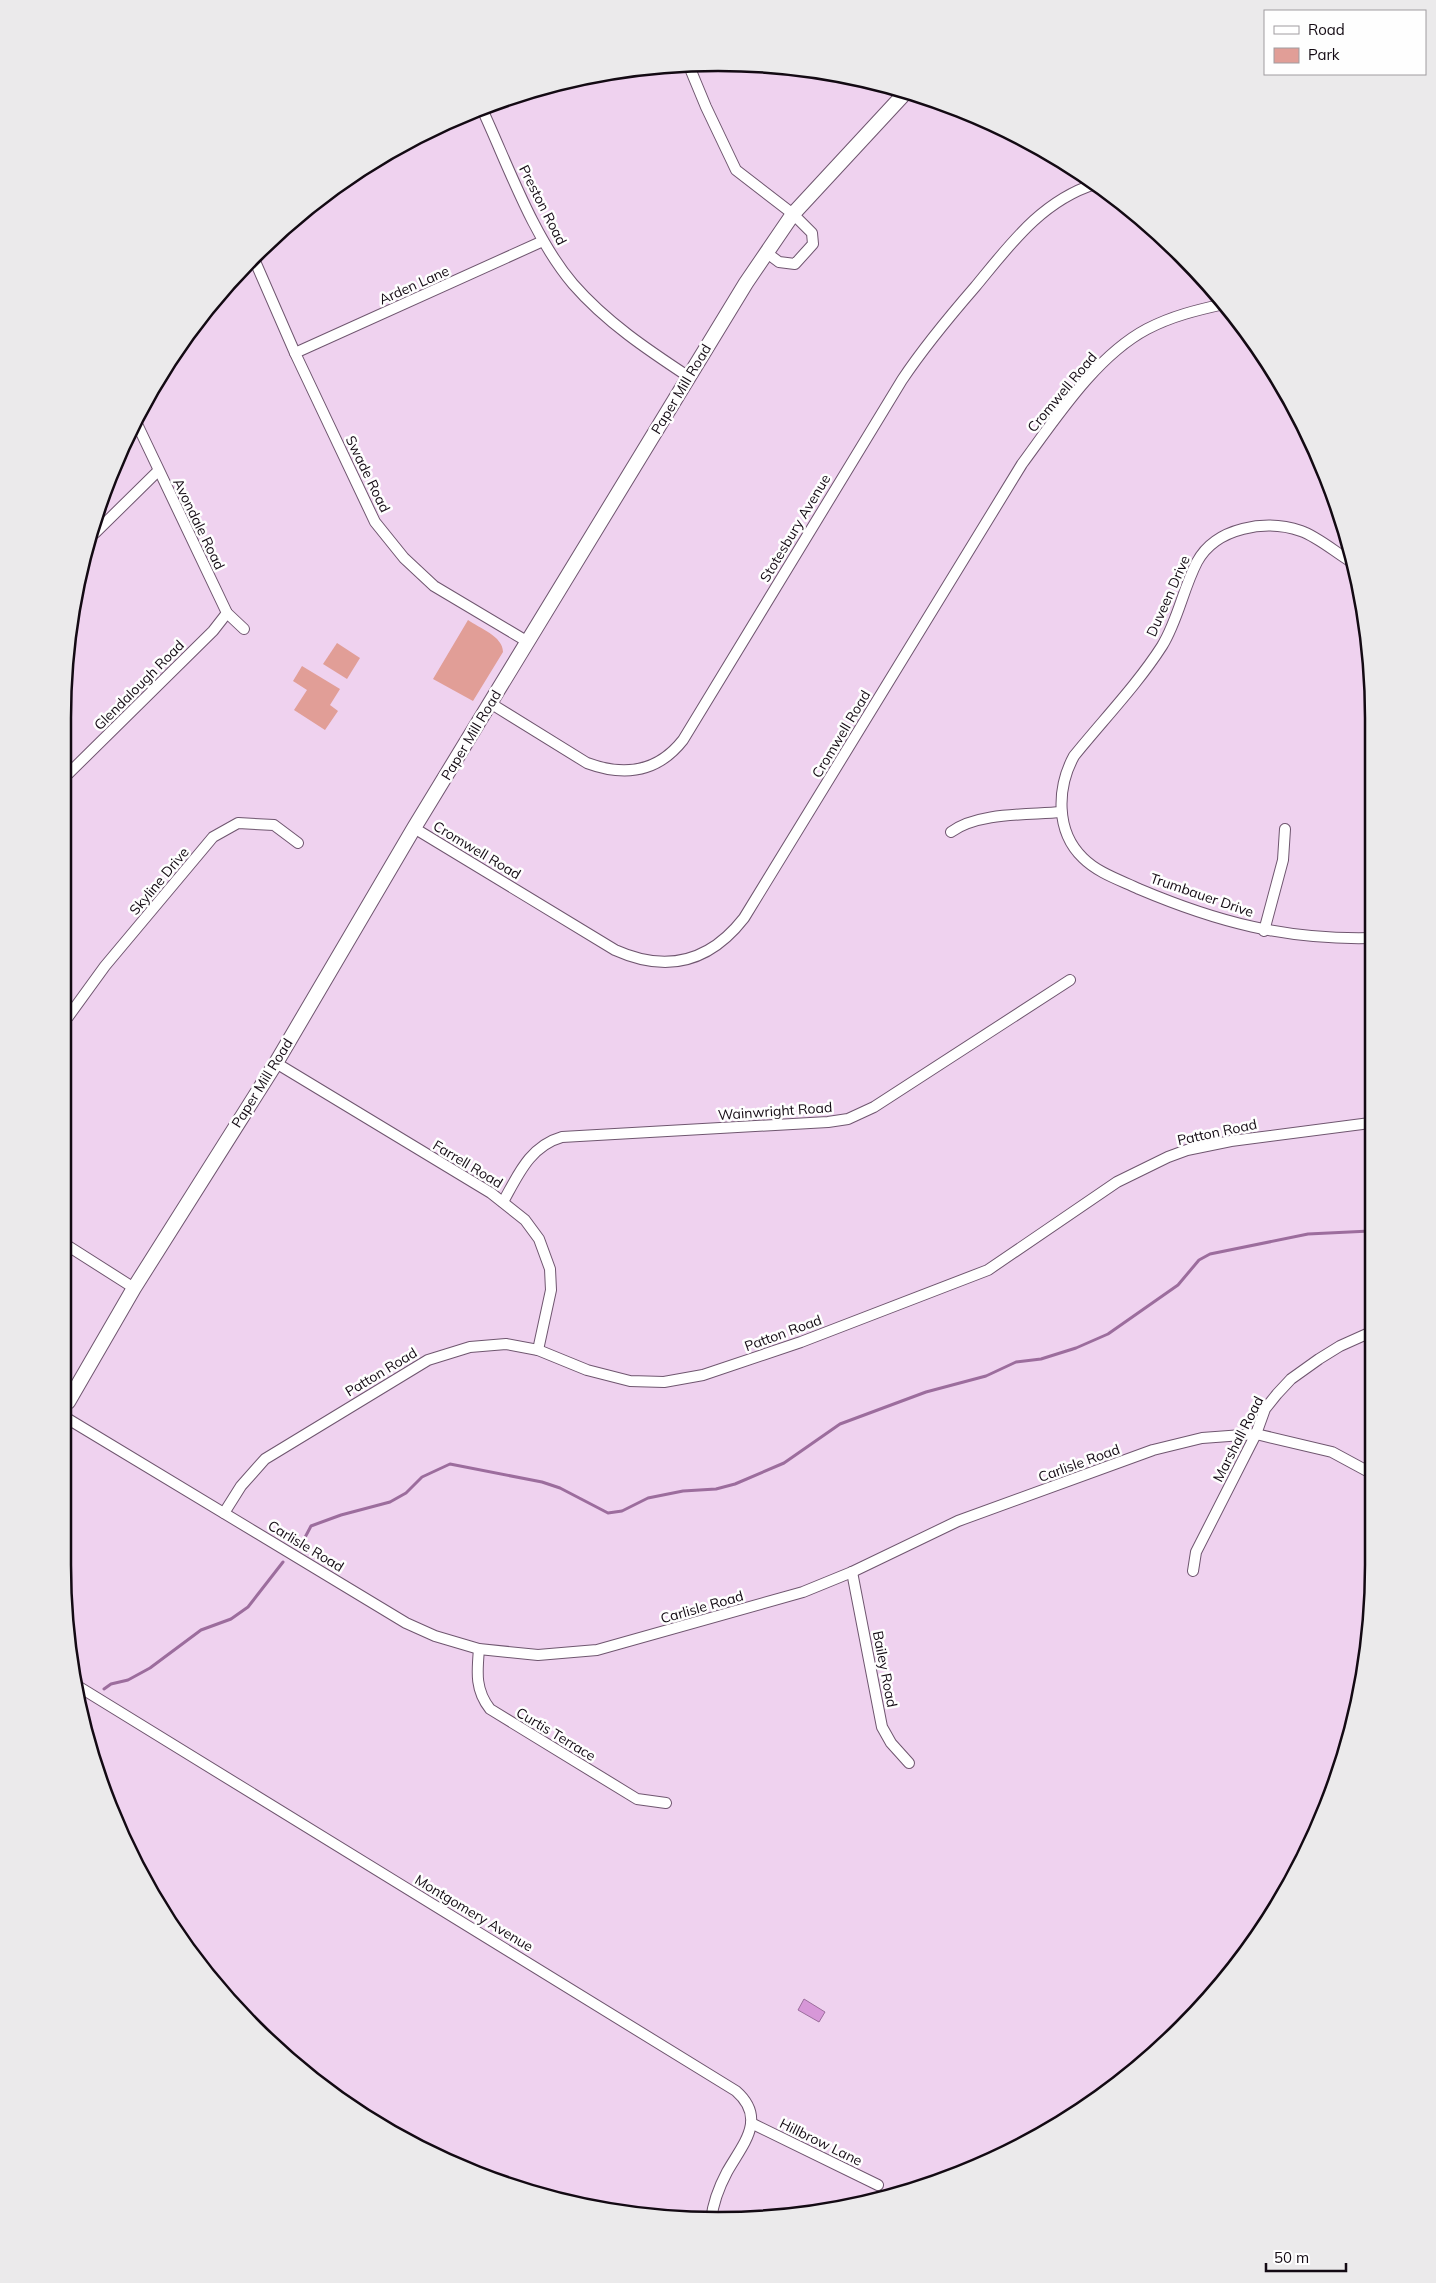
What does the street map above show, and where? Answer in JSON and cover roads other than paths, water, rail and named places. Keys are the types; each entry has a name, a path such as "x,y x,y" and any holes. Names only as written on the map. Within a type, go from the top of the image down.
{"main road":[{"name":"Paper Mill Road","path":"71,1397 134,1288 276,1063 490,703 689,377 767,254 793,214 901,98"}],"street":[{"path":"692,72 736,170 793,214 812,233 813,244 795,264 779,262 767,254"},
{"name":"Preston Road","path":"485,115 543,241 573,284 630,336 689,377"},
{"name":"Stotesbury Avenue","path":"490,703 587,763 598,767 617,770 639,769 661,761 671,754 683,740 902,380 926,344 1031,222 1066,197 1087,187"},
{"name":"Arden Lane","path":"295,353 543,241"},
{"name":"Swade Road","path":"257,266 295,353 376,522 386,536 404,558 434,586 528,642"},
{"name":"Cromwell Road","path":"414,828 615,950 632,958 643,961 669,962 706,953 727,938 744,918 1022,464 1047,430 1092,374 1129,341 1146,330 1173,318 1216,306"},
{"name":"Avondale Road","path":"139,429 227,613 244,629"},
{"path":"100,528 158,471"},
{"name":"Duveen Drive","path":"1061,812 1064,781 1071,762 1162,645 1180,611 1196,563 1207,549 1232,532 1250,527 1272,526 1304,532 1345,559"},
{"name":"Glendalough Road","path":"71,771 213,631 227,613"},
{"path":"952,832 968,822 978,820 1061,812"},
{"name":"Trumbauer Drive","path":"1061,812 1076,850 1092,866 1168,901 1264,931 1331,938 1365,938"},
{"name":"Skyline Drive","path":"71,1013 105,966 213,837 238,823 274,825 298,843"},
{"path":"1264,931 1283,860 1285,829"},
{"name":"Wainwright Road","path":"503,1202 532,1155 544,1144 562,1137 828,1122 856,1116 874,1107 1070,980"},
{"name":"Farrell Road","path":"276,1063 503,1202 525,1220 539,1239 550,1269 552,1290 538,1350"},
{"name":"Patton Road","path":"224,1513 241,1486 265,1459 428,1360 456,1349 506,1344 538,1350 594,1372 630,1381 664,1382 703,1375 801,1342 988,1270 1117,1182 1168,1157 1187,1150 1231,1141 1365,1123"},
{"path":"71,1248 134,1288"},
{"name":"Marshall Road","path":"1193,1571 1196,1552 1256,1434 1265,1409 1291,1379 1340,1346 1365,1335"},
{"name":"Carlisle Road","path":"71,1421 406,1623 435,1636 480,1650 538,1655 597,1650 803,1592 852,1572 958,1521 1154,1450 1202,1438 1256,1434 1332,1452 1365,1470"},
{"name":"Bailey Road","path":"852,1572 882,1727 891,1743 909,1763"},
{"name":"Curtis Terrace","path":"480,1650 477,1672 479,1688 485,1703 496,1714 637,1799 666,1804"},
{"name":"Montgomery Avenue","path":"84,1690 725,2082 744,2099 750,2110 751,2122"},
{"path":"713,2212 718,2191 746,2139 751,2122"},
{"name":"Hillbrow Lane","path":"751,2122 878,2185"}],"waterway":[{"path":"301,1545 311,1526 341,1515 390,1502 406,1493 422,1477 450,1464 542,1482 560,1488 608,1513 622,1511 648,1498 683,1491 716,1489 735,1484 784,1463 840,1424 926,1392 986,1376 1016,1362 1041,1359 1076,1348 1108,1334 1178,1285 1199,1260 1210,1254 1308,1234 1365,1231"},
{"path":"104,1689 111,1684 128,1680 150,1668 201,1630 231,1619 248,1607 283,1562"}]}
